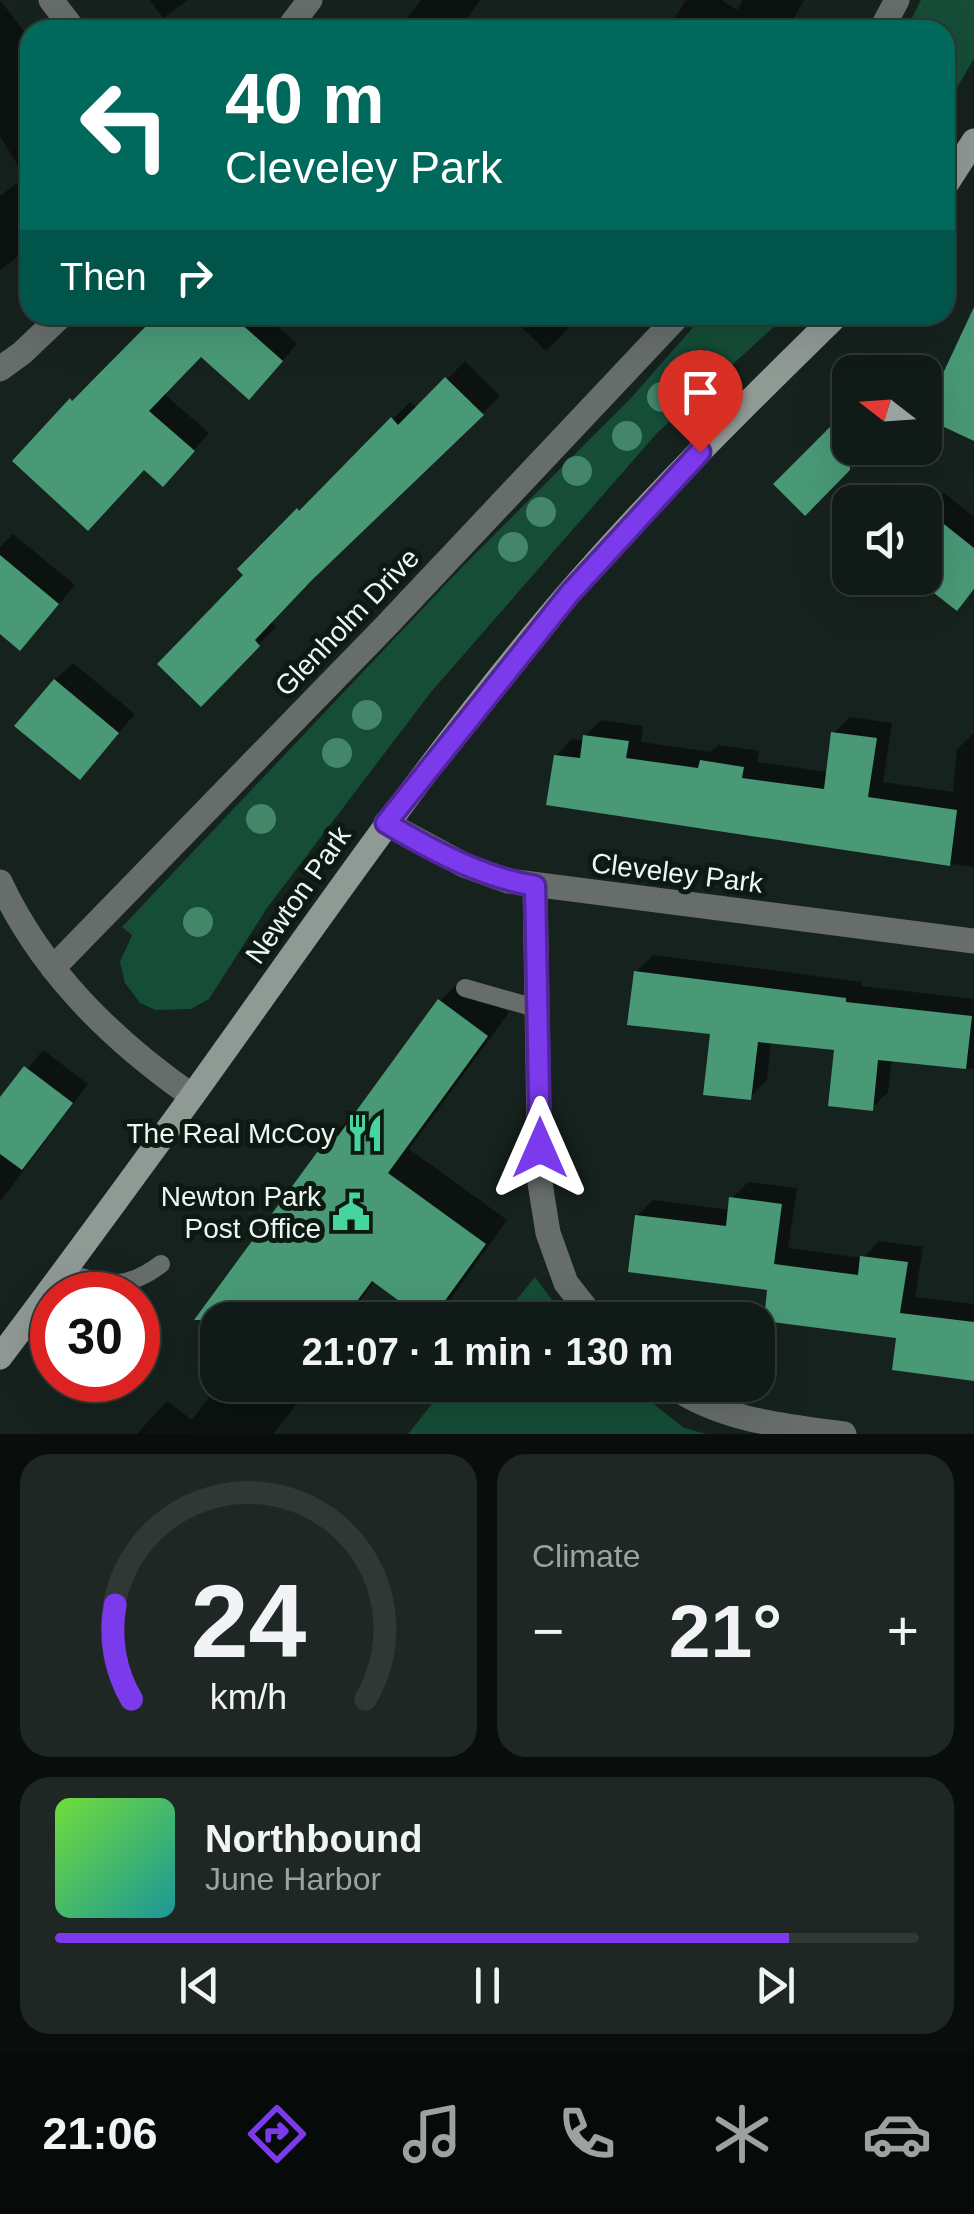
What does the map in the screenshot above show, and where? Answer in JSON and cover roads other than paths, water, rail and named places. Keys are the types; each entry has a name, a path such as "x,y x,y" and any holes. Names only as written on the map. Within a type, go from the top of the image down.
{"street":[{"path":"51,0 66,20"},
{"path":"294,20 310,0"},
{"path":"955,171 974,142"},
{"path":"0,369 52,325"},
{"name":"Glenholm Drive","path":"53,968 385,627 670,325"},
{"name":"Newton Park","path":"64,1272 386,823 570,593 672,480 827,325"},
{"name":"Cleveley Park","path":"386,823 464,865 508,881 974,941"},
{"path":"0,882 53,968 114,1038 192,1096"},
{"path":"535,886 540,1183 548,1233 566,1283 581,1302"},
{"name":"Newton Park","path":"0,1358 30,1318"},
{"path":"697,1402 738,1416 844,1434"}],"lane":[{"path":"465,988 539,1009"},
{"path":"151,1272 161,1264"}],"place":[{"name":"The Real McCoy","path":"365,1133"},
{"name":"Newton Park Post Office","path":"351,1212"}]}
